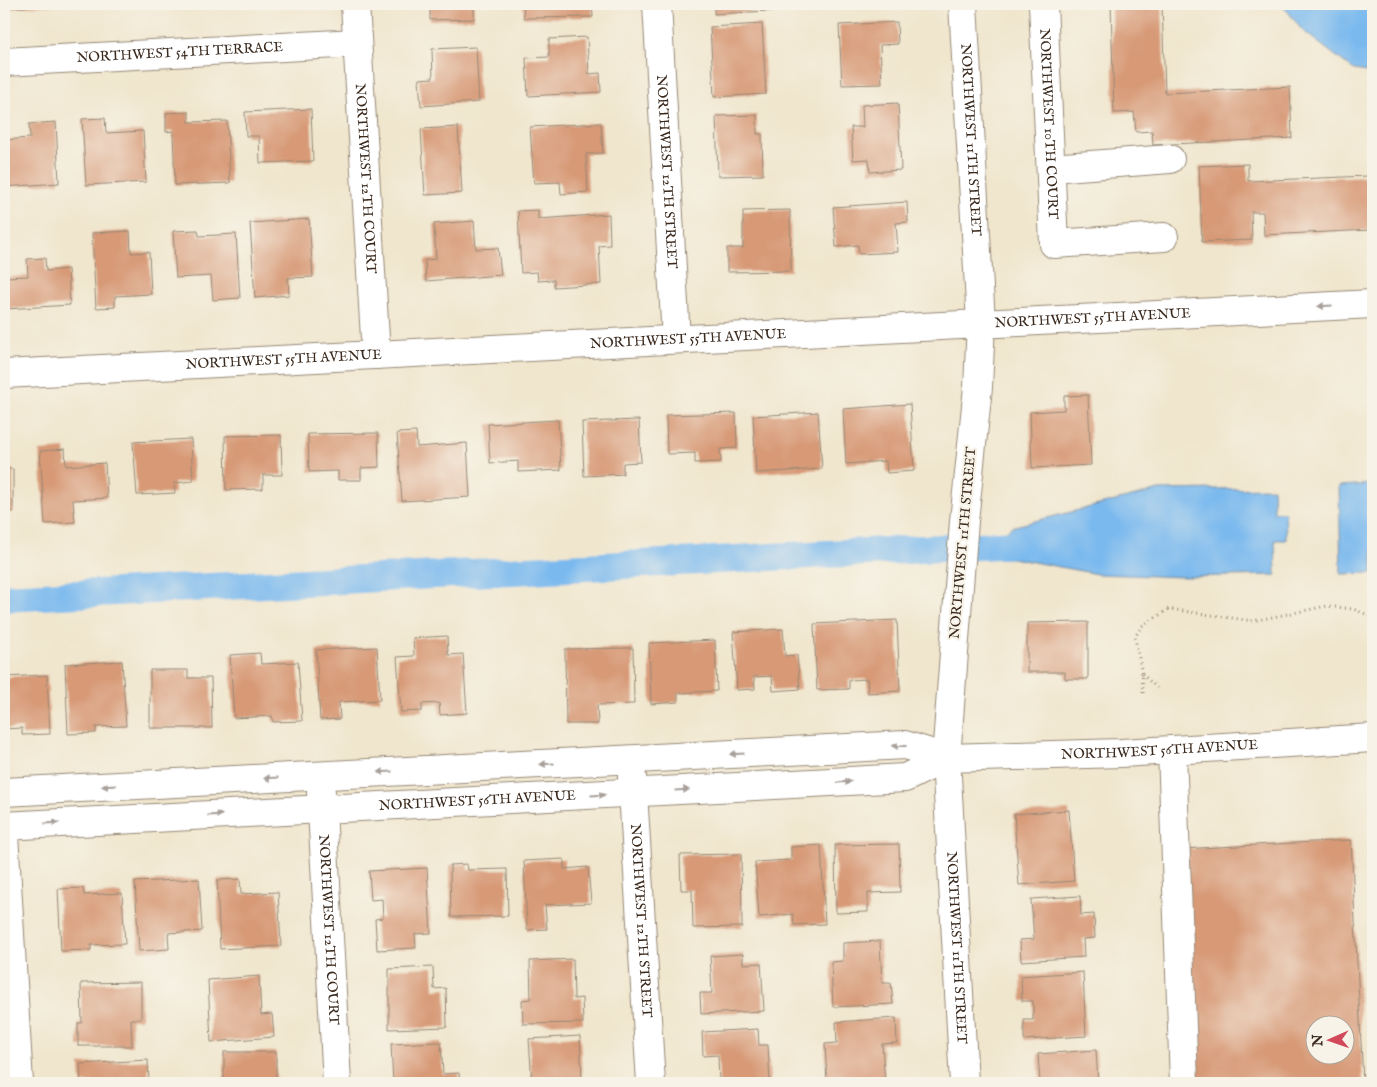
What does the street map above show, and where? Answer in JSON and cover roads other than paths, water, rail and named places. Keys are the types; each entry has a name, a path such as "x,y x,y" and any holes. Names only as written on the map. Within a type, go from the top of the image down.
{"street":[{"name":"NORTHWEST 12TH COURT","path":"355,4 376,355"},
{"name":"NORTHWEST 12TH STREET","path":"658,4 676,339"},
{"name":"NORTHWEST 11TH STREET","path":"963,4 981,323 978,387 964,522 946,758 964,1083"},
{"name":"NORTHWEST 10TH COURT","path":"1043,4 1054,244 1164,237"},
{"name":"NORTHWEST 54TH TERRACE","path":"4,62 357,43"},
{"path":"1051,168 1170,159"},
{"name":"NORTHWEST 55TH AVENUE","path":"4,374 1373,304"},
{"name":"NORTHWEST 56TH AVENUE","path":"4,792 905,745 946,758 1172,750 1373,738"},
{"path":"1172,750 1184,1083"},
{"name":"NORTHWEST 56TH AVENUE","path":"4,826 905,778 946,758"},
{"name":"NORTHWEST 12TH STREET","path":"631,759 651,1083"},
{"name":"NORTHWEST 12TH COURT","path":"320,775 337,1083"},
{"path":"4,834 19,1083"}],"water":[{"path":"1282,4 1373,4 1373,73 1354,70 1302,30"},
{"path":"1373,484 1373,573 1341,574 1339,486"},
{"path":"1273,488 1274,512 1285,512 1286,540 1275,540 1276,575 1183,577 1097,574 1012,558 988,557 981,551 981,542 987,536 1002,535 1011,527 1159,490"}],"waterway":[{"path":"4,598 1017,544"}]}
